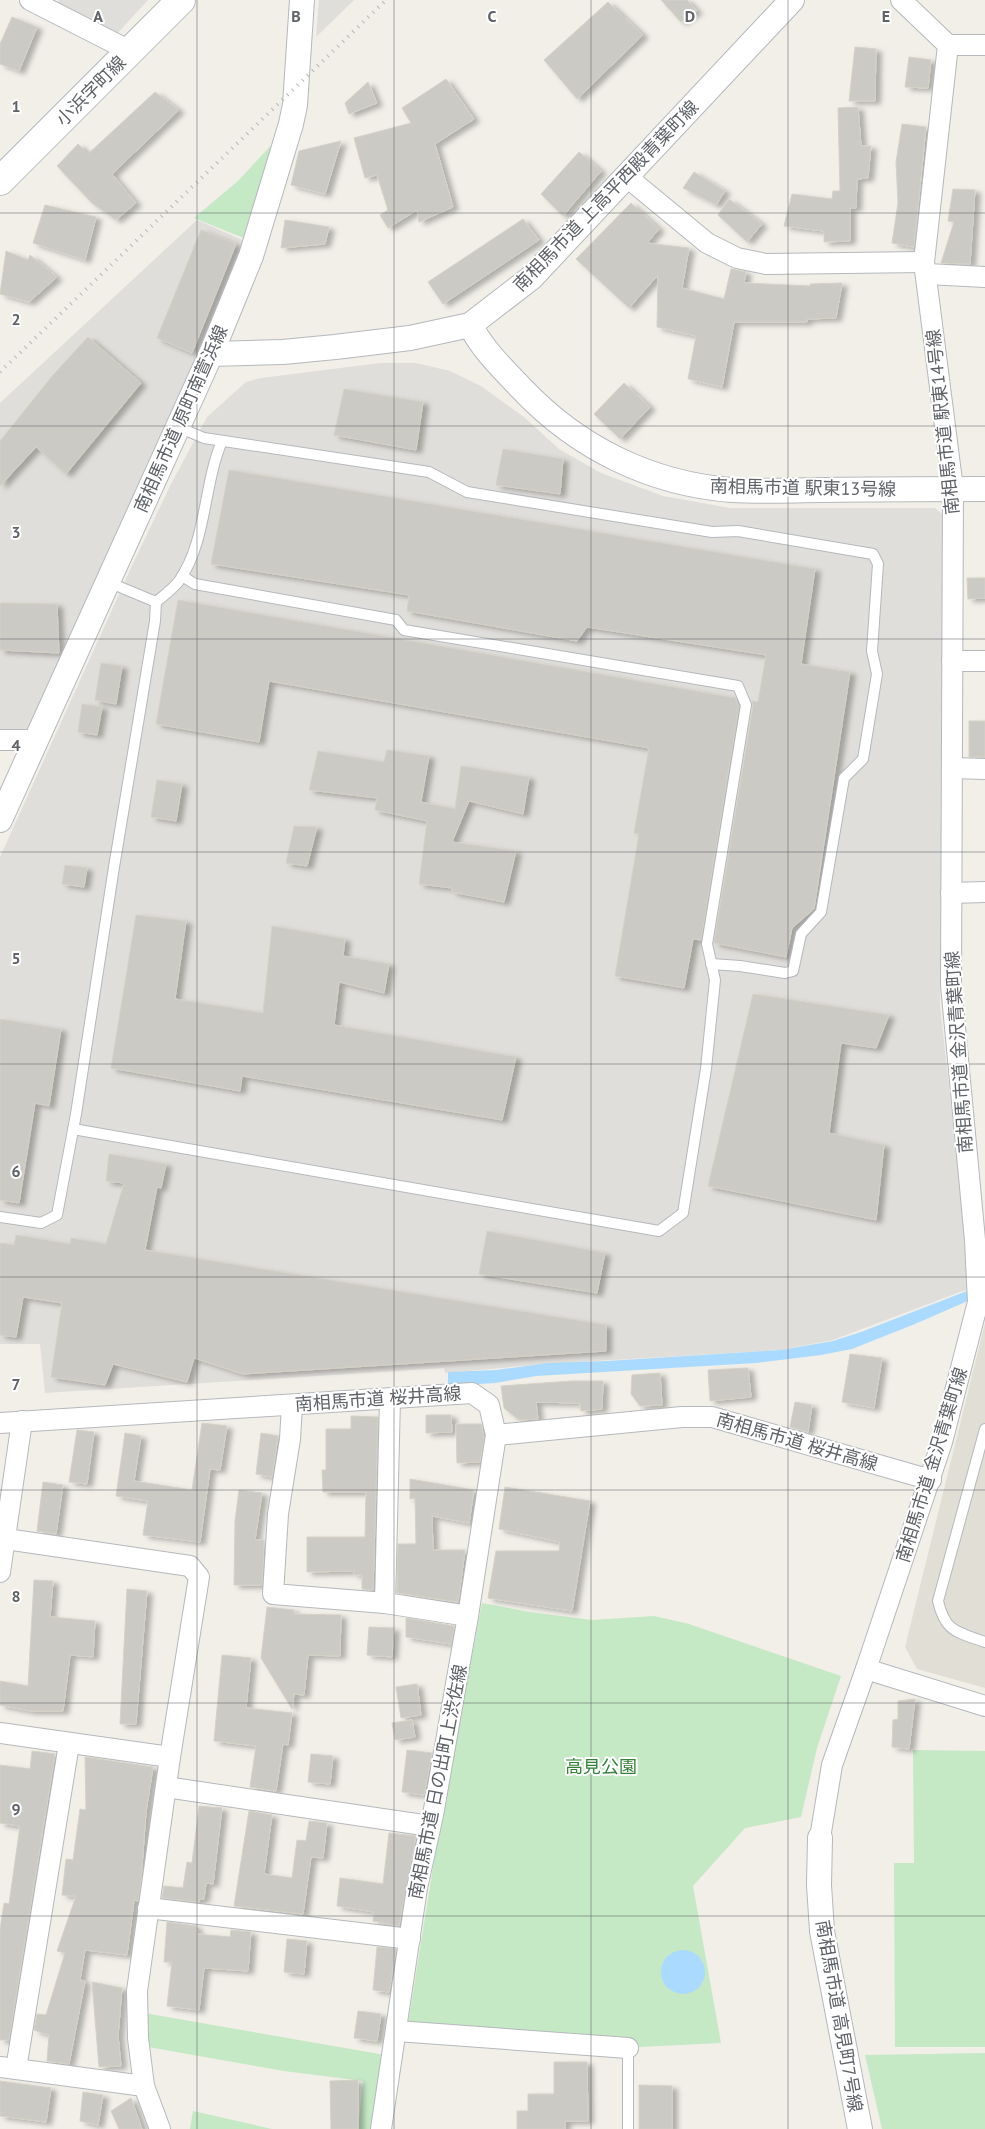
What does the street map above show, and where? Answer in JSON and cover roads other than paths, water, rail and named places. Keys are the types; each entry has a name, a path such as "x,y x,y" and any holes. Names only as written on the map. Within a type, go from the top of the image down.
{"main road":[{"name":"小浜字町線","path":"0,181 181,0"}],"street":[{"path":"30,0 130,51"},
{"name":"南相馬市道 原町南萱浜線","path":"0,820 211,354 251,256 295,105 302,0"},
{"name":"南相馬市道 上高平西殿青葉町線","path":"211,354 283,352 335,347 410,338 470,325 531,278 792,0"},
{"path":"901,0 948,45 985,45"},
{"name":"南相馬市道 駅東14号線","path":"948,45 925,268 954,489 951,893"},
{"path":"627,177 707,244 737,258 766,264 925,268 985,277"},
{"name":"南相馬市道 駅東13号線","path":"470,325 480,344 536,404 560,425 584,442 619,461 655,475 678,482 732,490 985,489"},
{"path":"952,661 985,661"},
{"path":"0,740 36,740"},
{"path":"952,768 985,769"},
{"path":"951,893 985,892"},
{"name":"南相馬市道 金沢青葉町線","path":"866,1669 931,1480 978,1302 978,1279 952,994 951,893"},
{"name":"南相馬市道 桜井高線","path":"0,1423 472,1394 489,1405 496,1434 638,1421 712,1417 931,1480"},
{"path":"385,1603 390,1399"},
{"path":"292,1405 290,1439 278,1514 273,1594 385,1603 468,1616"},
{"path":"0,1572 22,1421"},
{"name":"南相馬市道 日の出町上渋佐線","path":"381,2129 417,1888 468,1616 496,1434"},
{"path":"6,1539 190,1566 199,1577 170,1758 137,1991 138,2038 144,2086 160,2129"},
{"path":"866,1669 985,1706"},
{"name":"南相馬市道 高見町7号線","path":"860,2129 822,1931 819,1885 820,1838 832,1765 866,1669"},
{"path":"0,1733 170,1758"},
{"path":"69,1744 8,2068 144,2086"},
{"path":"166,1788 430,1826"},
{"path":"148,1908 410,1939"},
{"path":"397,2031 628,2048"}],"lane":[{"path":"178,427 204,438 429,472 467,492 712,532 738,530 874,554 878,564 872,651 877,674 863,759 844,778 821,912 801,934 792,971 785,973 711,964"},
{"path":"0,1217 41,1223 57,1215 73,1129 114,866 156,621 156,602 178,582 194,554 213,462 222,441"},
{"path":"73,1129 659,1231 683,1213 706,1069 715,980 707,944 746,705 738,686 404,630 396,620 196,584 182,576"},
{"path":"108,582 156,602"},
{"path":"985,1429 938,1600 942,1619 956,1632 985,1642"},
{"path":"628,2048 628,2129"}],"water":[{"path":"985,1284 970,1300 915,1324 852,1349 821,1355 756,1363 536,1376 495,1383 448,1386 448,1372 496,1370 548,1363 781,1350 833,1341"},
{"path":"683,1950 695,1954 701,1960 705,1972 701,1984 695,1990 683,1994 671,1990 665,1984 661,1972 665,1960 671,1954"}],"railway":[{"path":"0,372 386,0"}],"park label":[{"name":"高見公園","path":"601,1767"}]}
